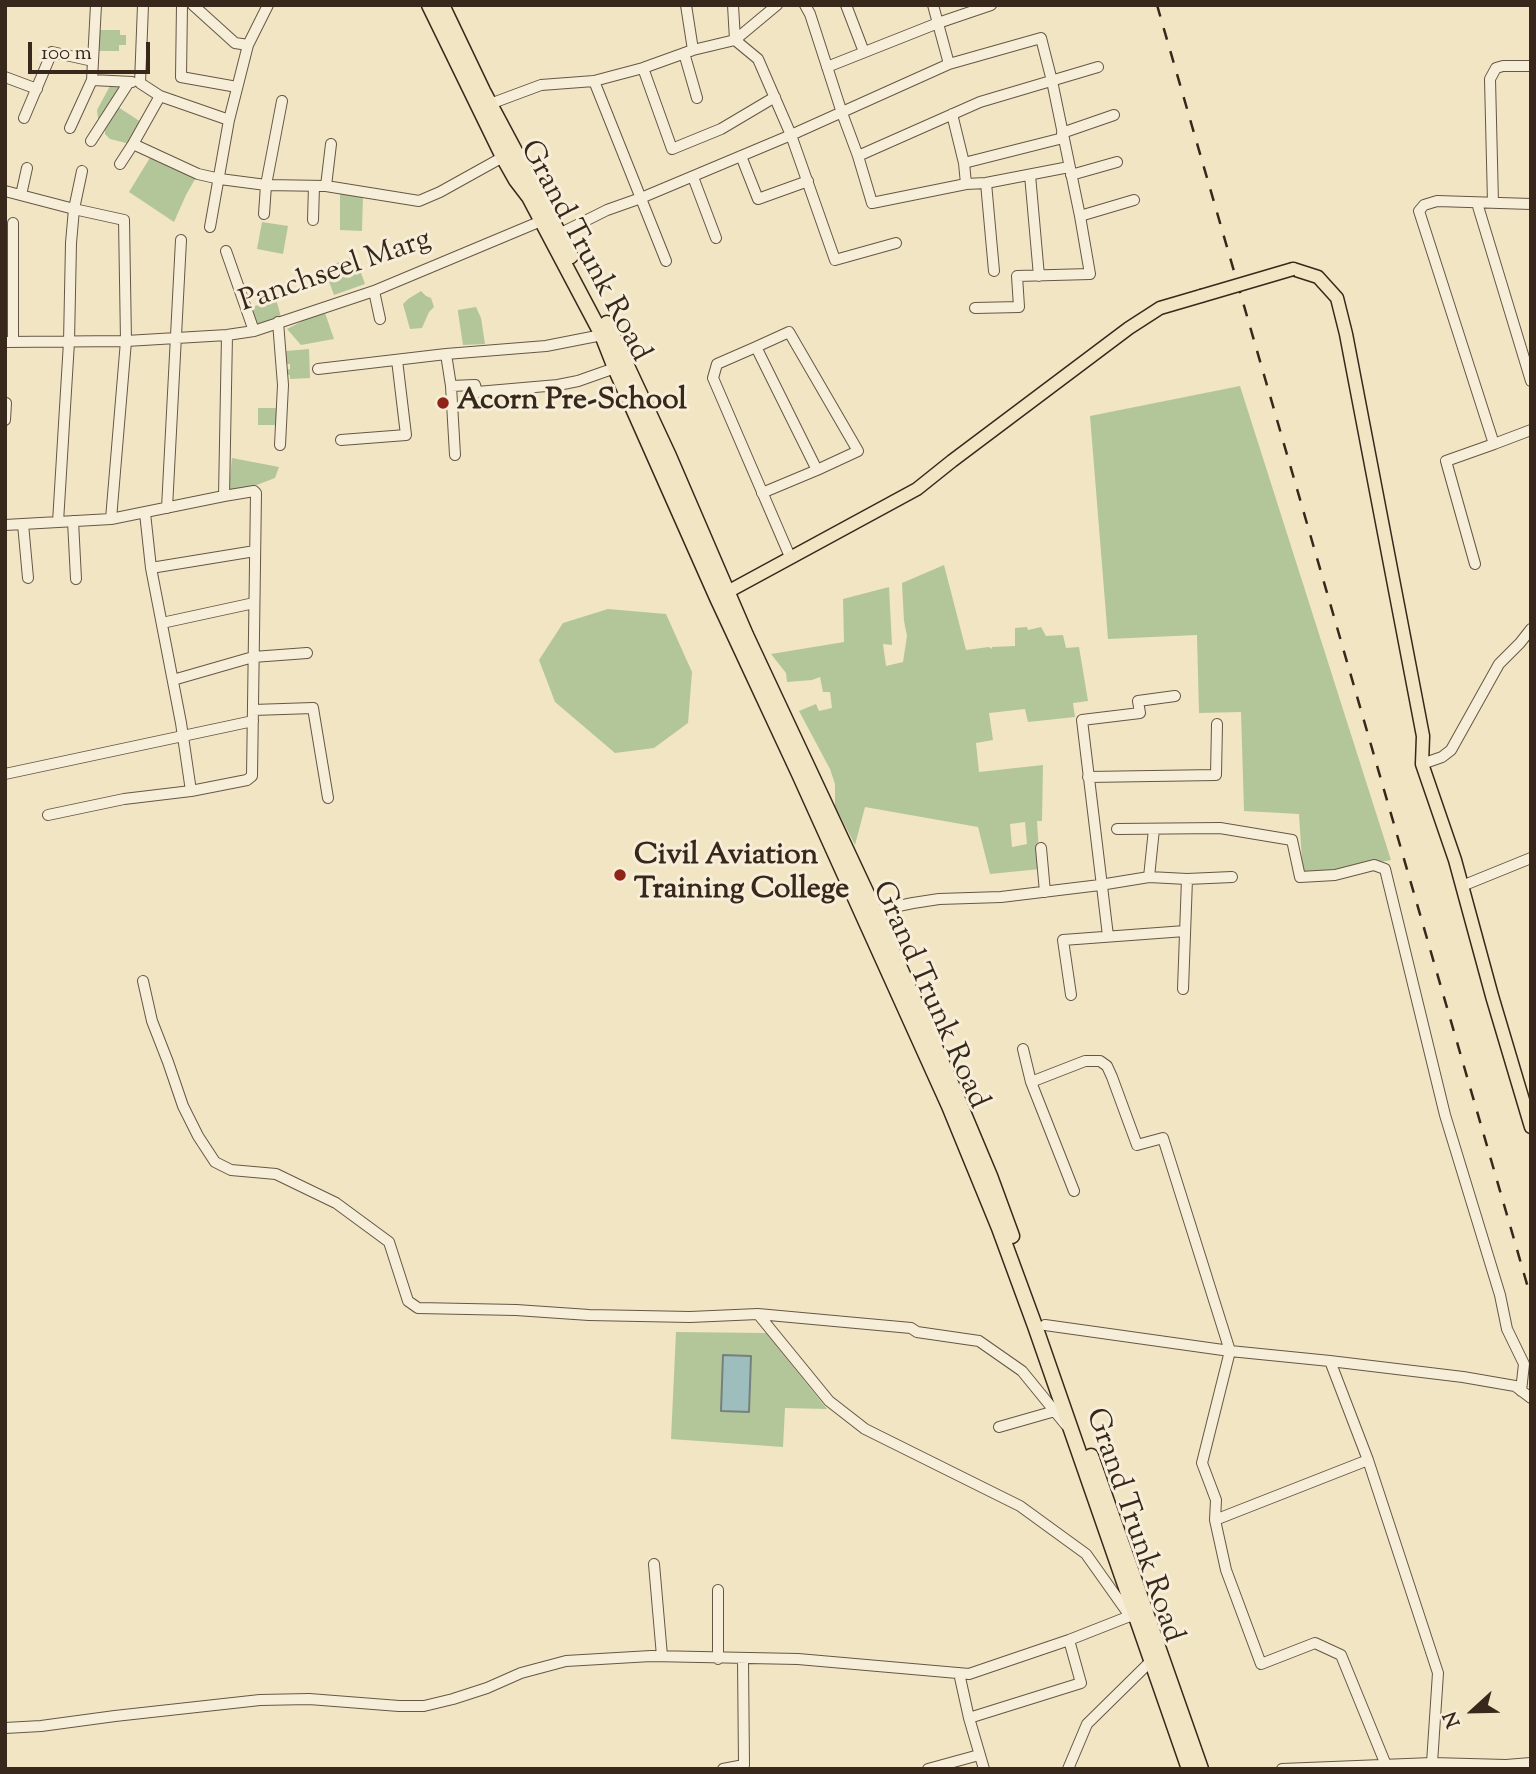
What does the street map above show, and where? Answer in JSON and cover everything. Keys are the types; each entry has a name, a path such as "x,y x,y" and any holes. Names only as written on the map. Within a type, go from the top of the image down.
{"highway":[{"name":"Grand Trunk Road","path":"429,5 516,180 545,220 559,234 626,362 669,456 722,595 799,774 949,1106 999,1228 1074,1436 1133,1618 1189,1769"},
{"name":"Grand Trunk Road","path":"442,5 602,335 722,595 874,911 951,1083 985,1164 1045,1325 1201,1769"}],"main road":[{"path":"722,595 917,489 1129,328 1160,308 1293,269 1318,277 1337,298 1351,361 1423,736 1422,764 1455,860 1531,1127"}],"street":[{"path":"70,128 93,80 96,5"},
{"path":"91,141 134,83 143,5"},
{"path":"182,5 181,77 237,87"},
{"path":"192,5 235,43 248,45"},
{"path":"210,226 229,121 248,45 268,5"},
{"path":"686,5 689,51 697,98"},
{"path":"733,5 735,40 758,59 791,135 835,260 896,243"},
{"path":"490,104 541,85 594,80 735,40 777,5"},
{"path":"804,5 810,15 872,203 966,184 1070,171 1116,162"},
{"path":"846,5 864,52"},
{"path":"933,5 949,64"},
{"path":"827,67 991,5"},
{"path":"559,234 607,209 693,177 949,64 1041,38 1090,274 1017,276 1020,307 975,307"},
{"path":"24,118 52,52 93,61"},
{"path":"1493,203 1490,79 1496,68 1503,65 1531,65"},
{"path":"858,156 980,102 1098,67"},
{"path":"643,68 672,149 721,129 775,97"},
{"path":"5,77 37,89"},
{"path":"93,80 134,83 160,96 229,121"},
{"path":"594,80 666,261"},
{"path":"120,164 160,96"},
{"path":"264,214 266,185 282,101"},
{"path":"952,114 964,163 966,184"},
{"path":"964,163 1062,135 1114,116"},
{"path":"133,144 198,174 220,179 266,185 326,186 419,201 503,157"},
{"path":"326,186 331,144"},
{"path":"741,156 758,199 808,181"},
{"path":"21,195 27,168"},
{"path":"58,522 69,342 71,243 74,209 82,172"},
{"path":"1030,175 1039,276"},
{"path":"693,177 716,238"},
{"path":"986,183 995,271"},
{"path":"313,220 314,186"},
{"path":"5,191 124,220 126,341 111,519"},
{"path":"1080,216 1133,200"},
{"path":"1494,444 1419,211 1424,205 1437,201 1531,204"},
{"path":"1477,203 1531,381"},
{"name":"Panchseel Marg","path":"9,342 126,341 254,331 374,291 545,220"},
{"path":"9,342 13,223"},
{"path":"167,508 181,240"},
{"path":"226,251 254,331"},
{"path":"374,291 380,319"},
{"path":"278,322 283,385 280,445"},
{"path":"762,493 858,451 789,332 717,364 713,378 762,493 791,558"},
{"path":"224,496 227,335"},
{"path":"318,369 546,346 602,335"},
{"path":"756,347 817,470"},
{"path":"446,354 451,386 454,455"},
{"path":"341,440 406,435 397,360"},
{"path":"451,386 475,385 477,392 558,385 615,368"},
{"path":"5,420 6,403"},
{"path":"1475,564 1446,461 1531,430"},
{"path":"5,525 111,519 256,492 252,776 247,780 191,791 124,799 48,815"},
{"path":"145,513 151,568 191,791"},
{"path":"73,521 76,579"},
{"path":"23,524 28,578"},
{"path":"151,568 255,551"},
{"path":"162,623 254,603"},
{"path":"1422,764 1442,757 1451,750 1499,664 1531,629"},
{"path":"173,680 253,657 307,653"},
{"path":"1108,936 1082,720 1140,713 1138,701 1175,696"},
{"path":"5,774 183,736 253,715 313,708 328,797"},
{"path":"1088,777 1216,775 1217,724"},
{"path":"1117,829 1220,828 1292,839 1300,877 1335,875 1374,865 1385,869 1445,1115 1500,1295 1507,1329 1524,1364 1521,1391"},
{"path":"1149,877 1154,829"},
{"path":"1041,848 1045,892"},
{"path":"1462,886 1531,858"},
{"path":"874,911 939,899 1001,897 1149,877 1232,877"},
{"path":"1183,989 1187,879"},
{"path":"1070,995 1063,940 1185,932"},
{"path":"143,981 152,1021 183,1107 215,1162 231,1171 276,1174 336,1203 389,1242 408,1301 418,1308 690,1317 758,1314 911,1328 917,1332 979,1341 1023,1371 1074,1436"},
{"path":"1023,1049 1031,1082 1074,1191"},
{"path":"1031,1082 1085,1061 1100,1060 1107,1066 1112,1077 1137,1145 1163,1139 1230,1351 1202,1463 1216,1500 1215,1520 1226,1570 1261,1664 1315,1643 1341,1655 1386,1765"},
{"path":"5,1728 260,1700 309,1699 424,1706 476,1692 521,1673 566,1661 662,1656 798,1659 970,1674 1133,1618 1086,1554 1020,1506 866,1429 829,1401 758,1314"},
{"path":"1045,1325 1230,1351 1462,1377 1515,1386 1531,1398"},
{"path":"1330,1361 1368,1460 1438,1673 1432,1763"},
{"path":"999,1427 1055,1411"},
{"path":"1215,1520 1368,1460"},
{"path":"654,1564 662,1656"},
{"path":"718,1590 718,1658"},
{"path":"969,1718 1081,1684 1069,1640"},
{"path":"723,1769 744,1767 743,1659"},
{"path":"1068,1769 1087,1724 1151,1661"},
{"path":"959,1673 984,1769"},
{"path":"928,1769 979,1755"},
{"path":"1282,1769 1432,1763 1507,1767 1531,1763"}],"green space":[{"path":"98,30 120,30 120,35 126,35 126,45 119,45 119,51 97,51"},
{"path":"126,78 115,105 141,122 130,144 110,139 105,134 105,123 98,119 97,110 111,84"},
{"path":"151,156 198,174 174,222 129,192"},
{"path":"340,192 363,195 362,231 340,230"},
{"path":"262,222 288,226 283,254 257,249"},
{"path":"355,256 365,284 334,295 324,268"},
{"path":"421,291 431,298 434,307 422,328 410,329 403,304"},
{"path":"276,299 281,317 255,325 249,308"},
{"path":"476,307 481,318 485,344 463,345 458,310"},
{"path":"324,310 334,339 301,345 287,329"},
{"path":"309,349 310,378 290,379 286,370 290,369 290,364 284,364 283,357 286,357 286,351"},
{"path":"1240,386 1391,860 1303,877 1299,814 1244,811 1241,712 1199,713 1197,635 1108,639 1090,416"},
{"path":"258,408 281,408 281,425 258,425"},
{"path":"232,458 279,467 275,478 228,496"},
{"path":"944,565 966,650 1015,646 1015,628 1027,627 1028,630 1041,627 1046,636 1063,635 1066,648 1079,647 1088,701 1073,703 1075,717 1028,722 1025,709 989,713 993,740 976,743 979,772 1043,765 1042,821 1037,821 1040,869 990,874 978,827 865,807 855,845 835,806 835,784 830,769 799,711 816,704 819,711 832,708 830,692 823,692 820,677 787,682 786,673 771,654 844,642 843,599 889,587 892,645 883,644 886,666 903,662 907,636 902,583","holes":["1025,822 1027,844 1012,847 1010,824"]},
{"path":"608,609 666,614 692,672 688,723 654,748 615,753 555,702 539,660 563,623"},
{"path":"676,1332 766,1333 827,1409 785,1408 783,1447 671,1439"}],"water":[{"path":"723,1355 751,1356 749,1412 721,1411"}],"railway":[{"path":"1157,5 1531,1298"}],"place":[{"name":"Acorn Pre-School","path":"443,403"},
{"name":"Civil Aviation Training College","path":"620,875"}]}
